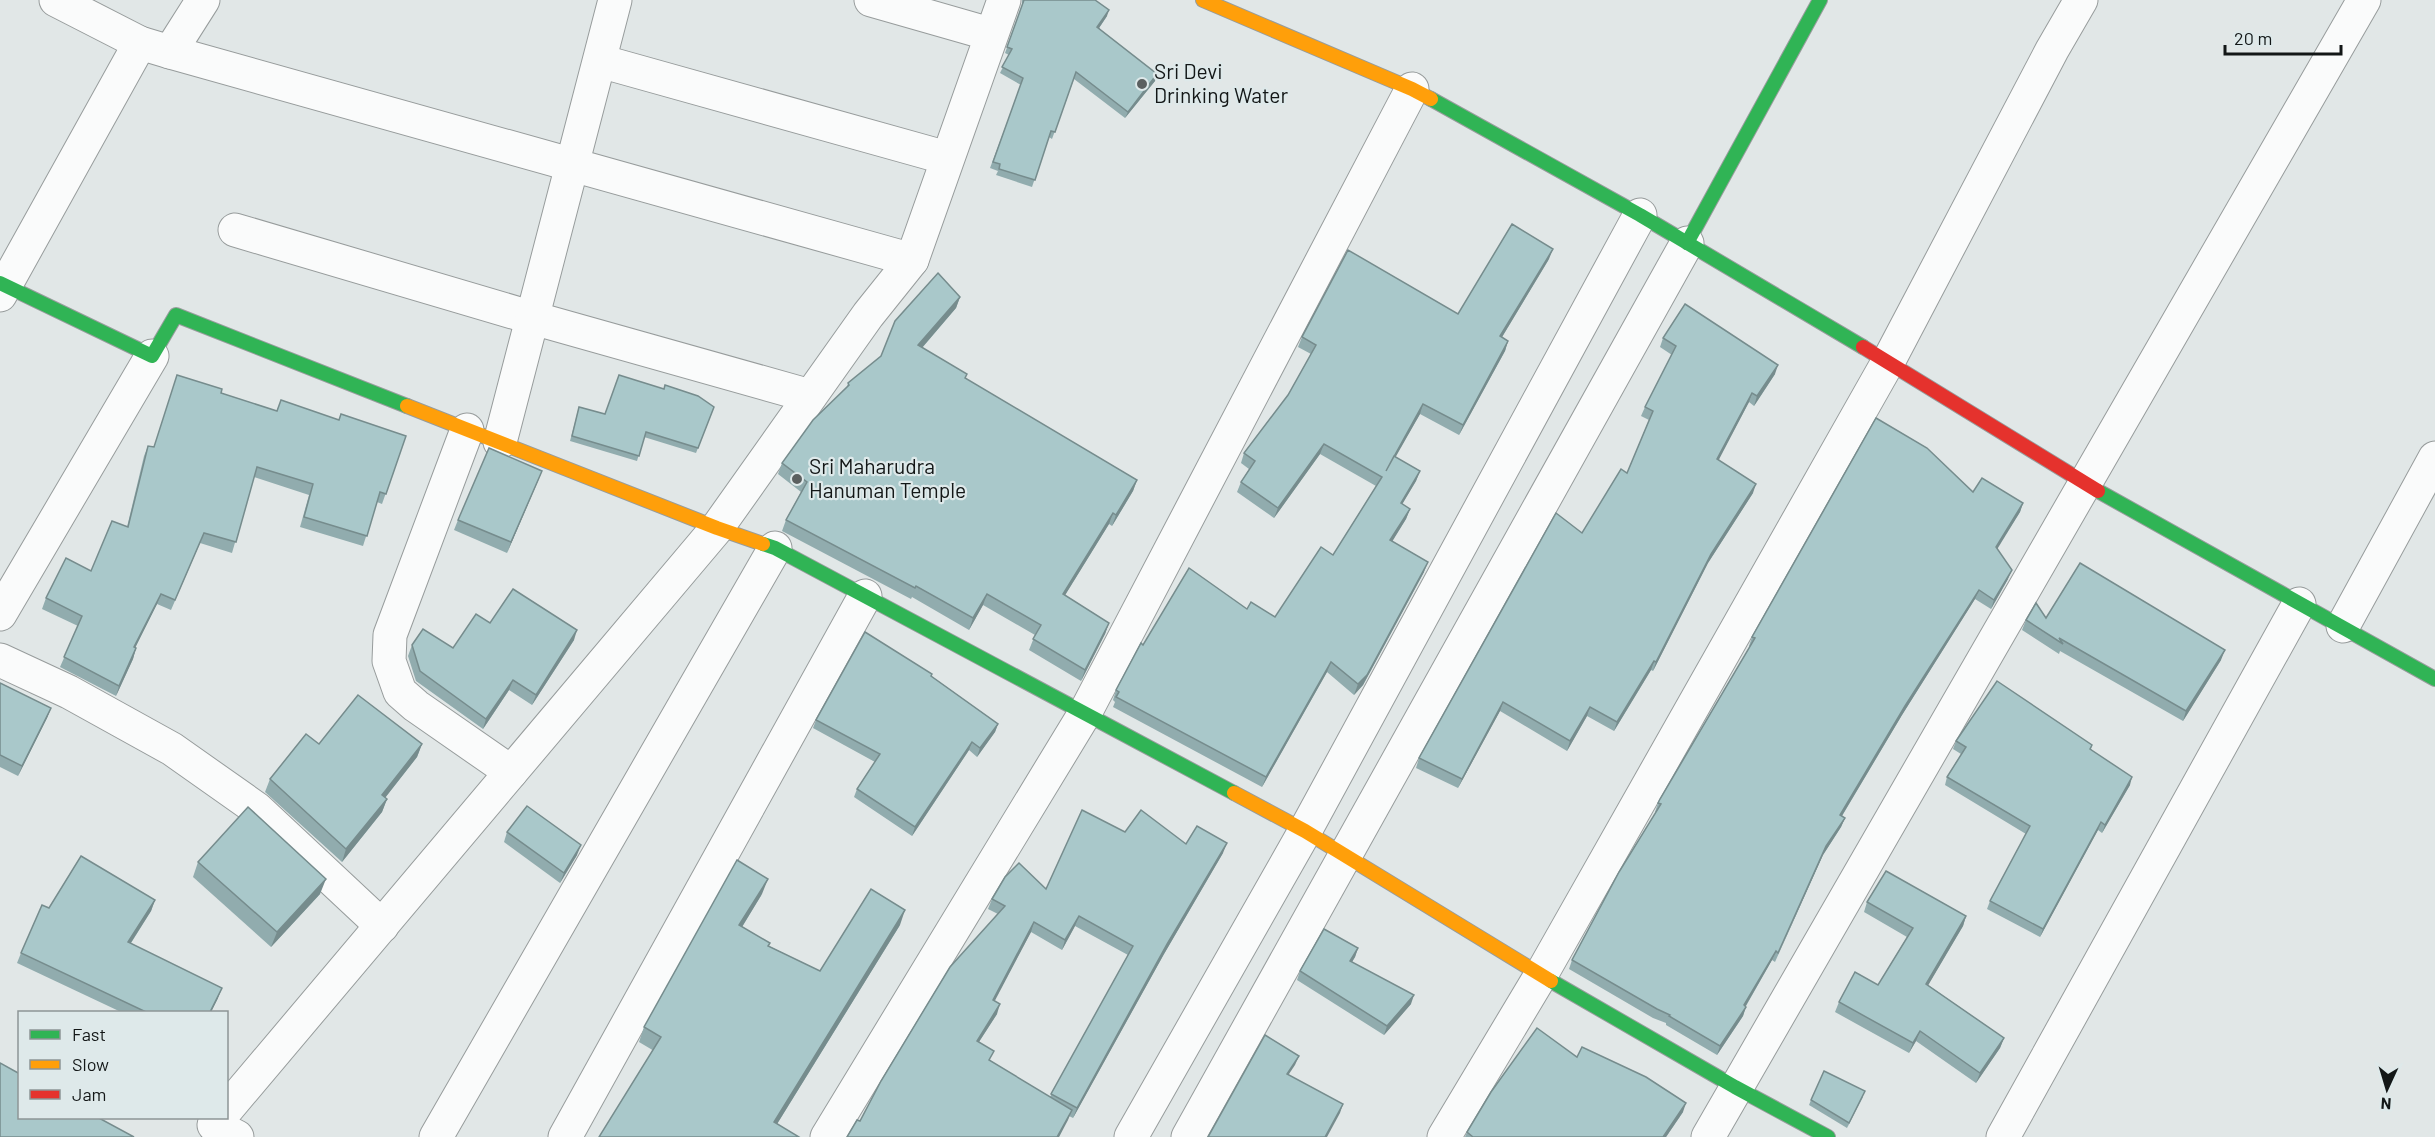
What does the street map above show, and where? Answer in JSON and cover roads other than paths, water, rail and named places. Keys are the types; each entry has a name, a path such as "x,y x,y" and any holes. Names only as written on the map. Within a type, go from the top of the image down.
{"street":[{"path":"56,0 155,48 912,261"},
{"path":"152,356 2,288 155,48 203,0"},
{"path":"500,442 615,0"},
{"path":"871,0 990,34"},
{"path":"228,1116 382,926 717,528 868,315 912,261 990,34 1004,0"},
{"path":"1203,0 1412,89 1640,215 1888,362 2086,484 2435,679"},
{"path":"1188,1137 1687,243 1820,0"},
{"path":"1444,1137 1541,975 1888,362 2052,50 2081,0"},
{"path":"1708,1137 2364,0"},
{"path":"600,61 948,158"},
{"path":"827,1137 1084,713 1412,89"},
{"path":"1131,1137 1305,831 1640,215"},
{"path":"235,230 533,318 810,396"},
{"path":"0,614 176,315 717,528 775,548 1305,831 1541,975 1828,1137"},
{"path":"467,430 390,635 389,661 400,692 416,706 511,772"},
{"path":"2343,626 2435,459"},
{"path":"436,1137 775,548"},
{"path":"565,1137 865,596"},
{"path":"2003,1137 2299,604"},
{"path":"0,660 69,692 172,749 256,809 382,926"}],"place":[{"name":"Sri Devi Drinking Water","path":"1142,84"},
{"name":"Sri Maharudra Hanuman Temple","path":"797,479"}]}
